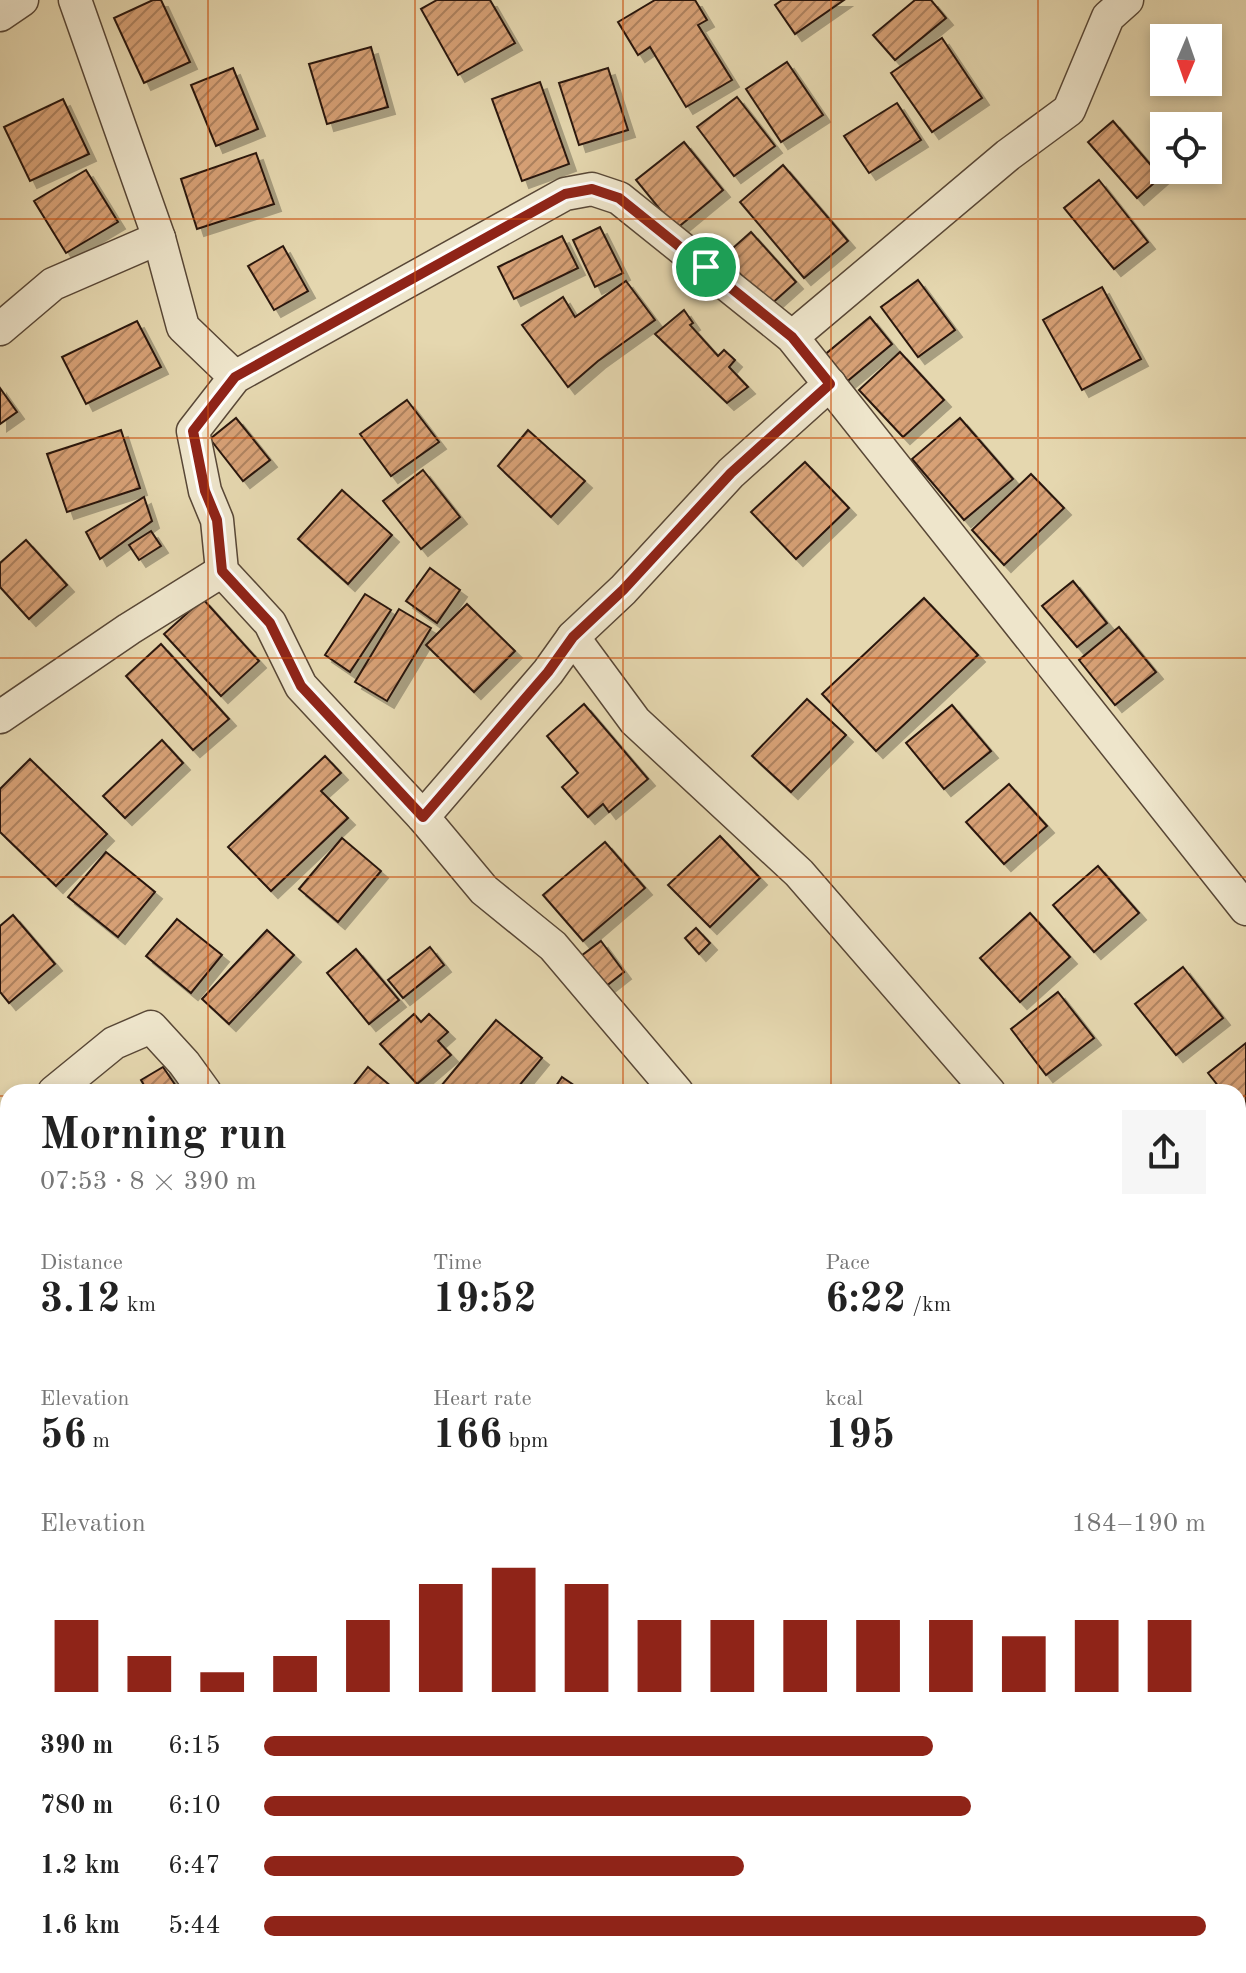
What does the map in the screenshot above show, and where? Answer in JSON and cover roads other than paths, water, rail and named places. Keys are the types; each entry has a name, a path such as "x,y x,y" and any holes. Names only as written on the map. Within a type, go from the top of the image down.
{"street":[{"path":"0,15 22,0"},
{"path":"75,0 159,238 183,327 235,377"},
{"path":"792,337 1008,155 1069,110 1108,17 1127,0"},
{"path":"670,1084 553,946 484,890 423,817 301,686 270,623 222,571 217,520 205,491 193,431 235,377 565,194 592,189 619,198 792,337 1246,909"},
{"path":"0,329 53,284 159,238"},
{"path":"423,817 548,672 573,637 623,590 731,473 830,384"},
{"path":"0,717 129,629 222,571"},
{"path":"573,637 635,721 799,873 982,1084"},
{"path":"64,1084 114,1043 151,1027 199,1084"}]}
